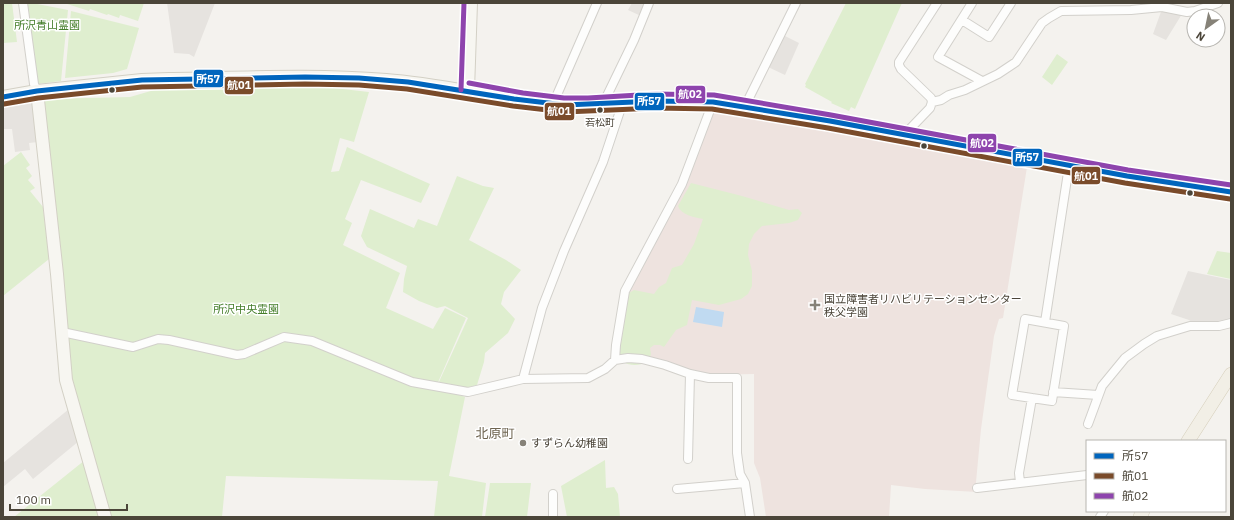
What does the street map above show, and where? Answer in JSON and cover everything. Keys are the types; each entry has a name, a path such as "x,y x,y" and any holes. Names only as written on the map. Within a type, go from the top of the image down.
{"main road":[{"path":"1189,440 1231,374"}],"street":[{"path":"23,3 36,91 57,274 66,380 104,517"},
{"path":"468,90 471,3"},
{"path":"553,104 597,3"},
{"path":"603,104 634,40 649,3"},
{"path":"746,107 796,3"},
{"path":"904,135 930,108 932,102 931,98 901,69 899,62 936,3"},
{"path":"972,3 938,57 982,81"},
{"path":"962,20 989,37 1011,3"},
{"path":"1086,10 1091,3"},
{"path":"932,102 941,100 949,95 964,90 998,74 1016,62 1042,23 1061,12 1166,5 1187,12 1195,11 1218,3"},
{"path":"3,97 36,91 169,78 326,77 387,80 468,90 521,100 553,104 577,105 685,100 714,102 904,135 1069,166 1198,188 1231,192"},
{"path":"523,379 542,308 564,251 604,162 623,102"},
{"path":"615,360 625,291 682,184 714,102"},
{"path":"1045,322 1069,166"},
{"path":"1025,320 1045,322 1064,326 1052,401 1012,395 1025,320"},
{"path":"1088,424 1102,386 1125,358 1144,344 1157,336 1190,326 1219,326 1231,323"},
{"path":"62,332 133,347 158,339 169,340 237,355 244,354 284,337 312,341 412,382 468,392 523,379 588,378 605,369 615,360 628,358 642,359 690,374 709,378 738,378 737,453 740,474 744,483 750,517"},
{"path":"688,459 690,374"},
{"path":"1053,392 1098,395"},
{"path":"1020,482 1019,474 1032,398"},
{"path":"977,488 1086,475"},
{"path":"677,489 744,483"},
{"path":"553,494 553,517"}],"shaded area":[{"path":"167,3 215,3 194,57 189,54 174,53"},
{"path":"632,3 646,3 641,16 628,10"},
{"path":"1162,9 1182,14 1166,40 1153,34"},
{"path":"783,35 799,43 785,75 768,67"},
{"path":"32,102 38,142 29,143 30,150 15,152 12,129 4,129 3,106"},
{"name":"国立障害者リハビリテーションセンター 秩父学園","path":"717,109 828,128 889,142 1027,167 1003,318 999,319 994,336 981,429 976,482 977,492 925,489 891,485 889,517 766,517 760,478 754,463 754,374 707,375 622,356 619,354 618,350 628,292 712,113"},
{"path":"1188,271 1231,280 1231,321 1193,323 1189,320 1171,314"},
{"path":"69,409 79,441 33,479 25,469 3,487 3,463"}],"green space":[{"path":"3,3 12,3 17,42 3,43"},
{"name":"所沢青山霊園","path":"26,3 68,10 61,81 37,84"},
{"path":"64,3 144,3 138,21 120,15 119,18 90,9 89,11"},
{"path":"846,3 902,3 855,109 851,107 849,111 831,103 832,102 805,87 805,84"},
{"path":"71,11 139,28 127,69 113,73 65,78"},
{"path":"1057,54 1068,62 1052,85 1042,77"},
{"name":"所沢中央霊園","path":"182,86 325,87 369,92 354,142 340,138 331,172 339,171 347,147 430,184 421,203 361,180 345,219 352,223 343,245 400,273 386,308 433,329 445,308 466,318 436,387 465,397 449,476 486,483 482,517 434,517 438,481 226,476 222,517 14,517 85,460 70,389 43,99 130,97 161,88"},
{"path":"21,152 30,165 26,168 32,176 28,180 35,188 30,191 43,207 49,259 3,296 3,166"},
{"path":"457,176 483,186 494,188 469,240 521,270 504,292 501,304 515,319 508,333 485,353 484,362 477,385 466,388 438,384 468,318 445,306 437,308 419,301 403,292 407,266 367,247 361,236 370,209 414,228 418,219 437,226"},
{"path":"691,183 789,210 798,209 802,213 798,220 789,223 762,226 754,234 749,244 748,255 752,271 752,286 748,294 741,299 719,305 692,300 687,325 676,330 664,347 654,345 650,348 651,354 648,362 634,365 624,363 620,361 620,349 629,293 634,290 654,294 659,287 666,283 672,268 682,265 694,244 703,219 685,214 678,206"},
{"path":"1217,251 1231,253 1231,279 1207,274"},
{"path":"605,460 606,488 614,487 618,494 620,517 567,517 561,486"},
{"path":"490,483 531,483 527,517 485,517"}],"water":[{"path":"696,307 724,312 722,327 693,322"}],"transit line":[{"name":"航02","path":"461,90 464,3"},
{"name":"所57","path":"3,97 37,91 142,80 305,77 359,78 408,82 514,99 565,105 657,101 713,102 830,121 1127,176 1231,192"},
{"name":"航02","path":"469,83 523,93 564,98 656,94 714,95 1128,170 1231,185"},
{"name":"航01","path":"4,104 38,98 142,87 305,84 359,85 407,89 513,106 565,112 657,108 712,109 828,128 1125,183 1230,199"}],"place":[{"name":"若松町","path":"600,110"},
{"name":"国立障害者リハビリテーションセンター 秩父学園","path":"815,305"},
{"name":"すずらん幼稚園","path":"523,443"}],"district":[{"name":"北原町","path":"495,433"}]}
